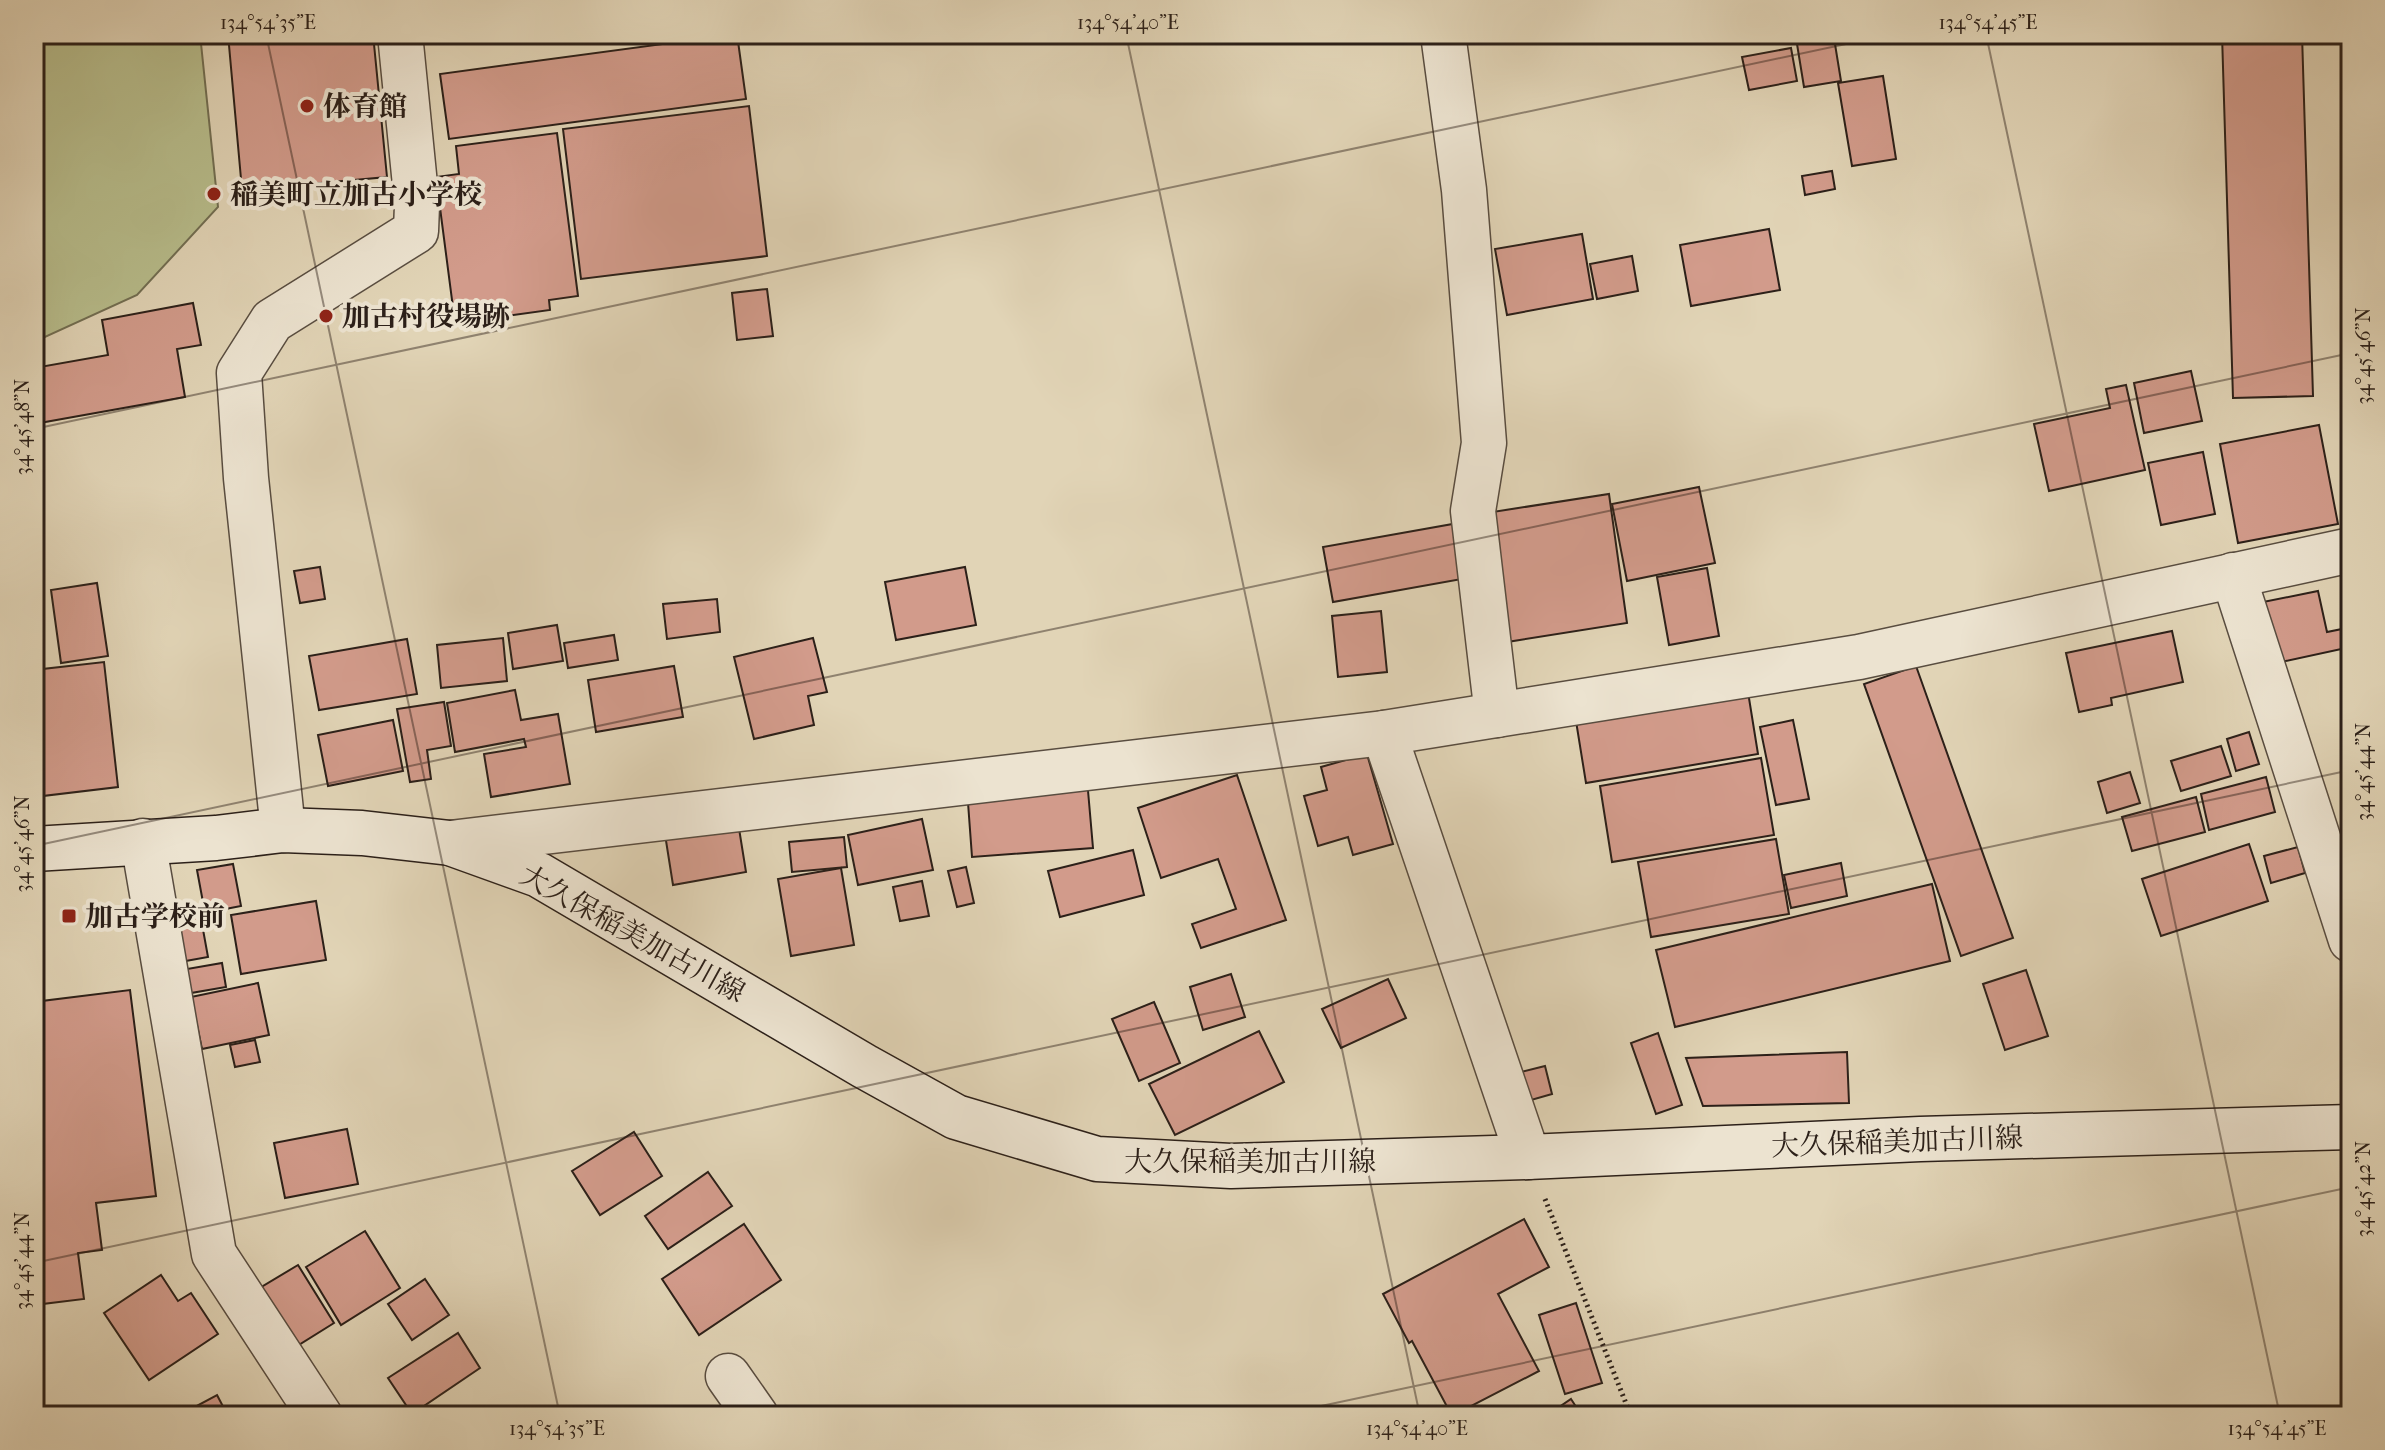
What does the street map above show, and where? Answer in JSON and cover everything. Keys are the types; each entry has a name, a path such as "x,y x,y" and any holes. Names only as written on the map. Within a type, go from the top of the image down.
{"street":[{"path":"283,830 246,478 239,373 272,321 416,231 417,205 400,34"},
{"path":"1443,34 1464,190 1484,443 1473,511 1497,715"},
{"path":"450,843 1384,733 1859,657 2351,550"},
{"path":"2233,575 2351,940"},
{"path":"1384,733 1528,1157"},
{"name":"大久保稲美加古川線","path":"34,849 216,838 283,830 362,833 450,843 539,875 956,1117 1097,1159 1231,1166 1528,1157 1920,1139 2351,1127"},
{"path":"143,841 214,1254 320,1416"},
{"path":"728,1376 756,1416"}],"path":[{"path":"1528,1157 1631,1416"}],"green space":[{"path":"34,34 200,34 218,207 137,295 34,342"}],"building":[{"name":"体育館","path":"228,34 373,34 387,177 242,190"},
{"path":"737,34 746,99 449,139 440,74"},
{"path":"2222,34 2302,34 2313,396 2233,398"},
{"path":"1834,38 1841,81 1804,87 1797,44"},
{"path":"1791,48 1797,81 1749,90 1742,57"},
{"path":"1883,76 1896,159 1852,166 1838,83"},
{"path":"749,106 767,256 581,279 563,129"},
{"path":"557,133 578,296 549,300 550,310 455,323 436,177 459,174 456,146"},
{"path":"1832,171 1835,189 1805,195 1802,176"},
{"path":"1769,229 1780,290 1691,306 1680,245"},
{"path":"1582,234 1593,299 1507,315 1495,249"},
{"path":"1632,256 1638,291 1597,299 1590,264"},
{"path":"767,289 773,336 737,340 732,293"},
{"path":"193,303 201,345 177,349 185,397 34,424 34,368 108,355 102,320"},
{"path":"2191,371 2202,421 2144,433 2134,383"},
{"path":"2126,385 2145,470 2049,491 2034,424 2110,408 2106,389"},
{"path":"2319,425 2338,524 2238,543 2220,444"},
{"path":"2203,452 2215,514 2161,525 2148,463"},
{"path":"1699,487 1715,563 1627,581 1612,504"},
{"path":"1609,494 1627,623 1507,642 1486,513"},
{"path":"1464,522 1473,577 1333,602 1323,547"},
{"path":"320,567 325,599 300,603 294,571"},
{"path":"965,567 976,625 896,640 885,582"},
{"path":"1707,568 1719,636 1669,645 1657,577"},
{"path":"97,583 108,656 61,663 51,590"},
{"path":"2318,591 2327,632 2342,629 2346,648 2272,664 2258,603"},
{"path":"717,599 720,632 667,639 663,604"},
{"path":"1381,611 1387,672 1338,677 1332,616"},
{"path":"557,625 563,661 513,669 508,633"},
{"path":"2172,631 2183,682 2111,698 2112,705 2079,712 2066,653"},
{"path":"614,635 618,660 568,668 564,643"},
{"path":"503,638 507,681 441,688 437,645"},
{"path":"813,638 827,692 808,696 814,725 754,739 734,657"},
{"path":"407,639 417,694 319,710 309,656"},
{"path":"104,662 118,787 34,797 34,670"},
{"path":"674,666 683,717 596,732 588,680"},
{"path":"1916,666 2013,938 1961,956 1864,684"},
{"path":"515,690 521,720 558,714 570,784 491,797 484,754 526,747 524,739 455,752 447,703"},
{"path":"1748,692 1758,754 1586,783 1576,721"},
{"path":"444,702 451,746 427,750 431,779 410,782 397,709"},
{"path":"393,720 403,771 328,786 318,735"},
{"path":"1793,720 1809,799 1776,805 1760,727"},
{"path":"2249,732 2259,764 2236,771 2227,739"},
{"path":"2221,746 2231,776 2181,791 2171,761"},
{"path":"1367,754 1393,844 1353,855 1348,837 1318,846 1304,796 1327,790 1321,767"},
{"path":"1761,758 1774,835 1612,862 1600,786"},
{"path":"2130,772 2140,803 2107,813 2098,782"},
{"path":"1237,775 1286,920 1201,948 1192,924 1236,909 1218,859 1161,878 1138,808"},
{"path":"2266,777 2275,812 2209,830 2201,794"},
{"path":"1087,779 1093,848 972,857 967,789"},
{"path":"2196,797 2205,832 2132,851 2122,817"},
{"path":"737,816 746,872 673,885 664,828"},
{"path":"922,819 933,870 858,885 848,835"},
{"path":"844,837 847,867 792,872 789,842"},
{"path":"1776,839 1789,914 1651,937 1638,862"},
{"path":"2249,844 2268,901 2161,936 2142,879"},
{"path":"2298,847 2305,873 2271,883 2264,856"},
{"path":"1133,850 1144,895 1060,917 1048,871"},
{"path":"1841,863 1847,896 1791,908 1784,875"},
{"path":"233,864 241,906 205,913 197,870"},
{"path":"966,867 974,903 957,907 948,871"},
{"path":"841,868 854,945 791,956 778,879"},
{"path":"922,881 929,916 900,921 893,887"},
{"path":"1932,884 1950,961 1675,1027 1656,950"},
{"path":"316,901 326,960 241,974 231,915"},
{"path":"200,913 208,957 169,964 160,919"},
{"path":"222,963 226,987 191,993 187,969"},
{"path":"2026,970 2048,1036 2005,1050 1983,984"},
{"path":"1231,974 1245,1017 1203,1030 1190,987"},
{"path":"1388,979 1406,1018 1341,1048 1322,1009"},
{"path":"258,983 269,1035 202,1049 191,997"},
{"path":"130,990 156,1196 96,1203 102,1250 78,1253 84,1299 34,1305 34,1002"},
{"path":"1154,1002 1180,1063 1139,1081 1112,1019"},
{"path":"1259,1031 1284,1082 1175,1135 1149,1084"},
{"path":"1658,1033 1682,1105 1656,1114 1631,1043"},
{"path":"255,1040 260,1062 235,1067 230,1045"},
{"path":"1847,1052 1849,1103 1703,1106 1686,1058"},
{"path":"1545,1066 1552,1094 1524,1102 1517,1073"},
{"path":"347,1129 358,1184 285,1198 274,1143"},
{"path":"634,1132 662,1176 600,1215 572,1171"},
{"path":"708,1172 732,1206 668,1249 645,1216"},
{"path":"1524,1219 1549,1267 1498,1294 1539,1371 1452,1416 1383,1294"},
{"path":"744,1224 781,1280 699,1335 662,1279"},
{"path":"365,1231 400,1288 341,1325 306,1267"},
{"path":"298,1265 334,1323 289,1351 253,1292"},
{"path":"161,1275 178,1301 191,1293 218,1334 149,1380 104,1313"},
{"path":"425,1279 449,1315 412,1340 388,1304"},
{"path":"1576,1303 1602,1383 1565,1394 1539,1315"},
{"path":"458,1333 480,1368 412,1414 388,1378"},
{"path":"217,1395 228,1416 178,1416"},
{"path":"1571,1399 1582,1416 1546,1416"}],"place":[{"name":"体育館","path":"307,106"},
{"name":"稲美町立加古小学校","path":"214,194"},
{"name":"加古村役場跡","path":"326,316"},
{"name":"加古学校前","path":"69,916"}]}
